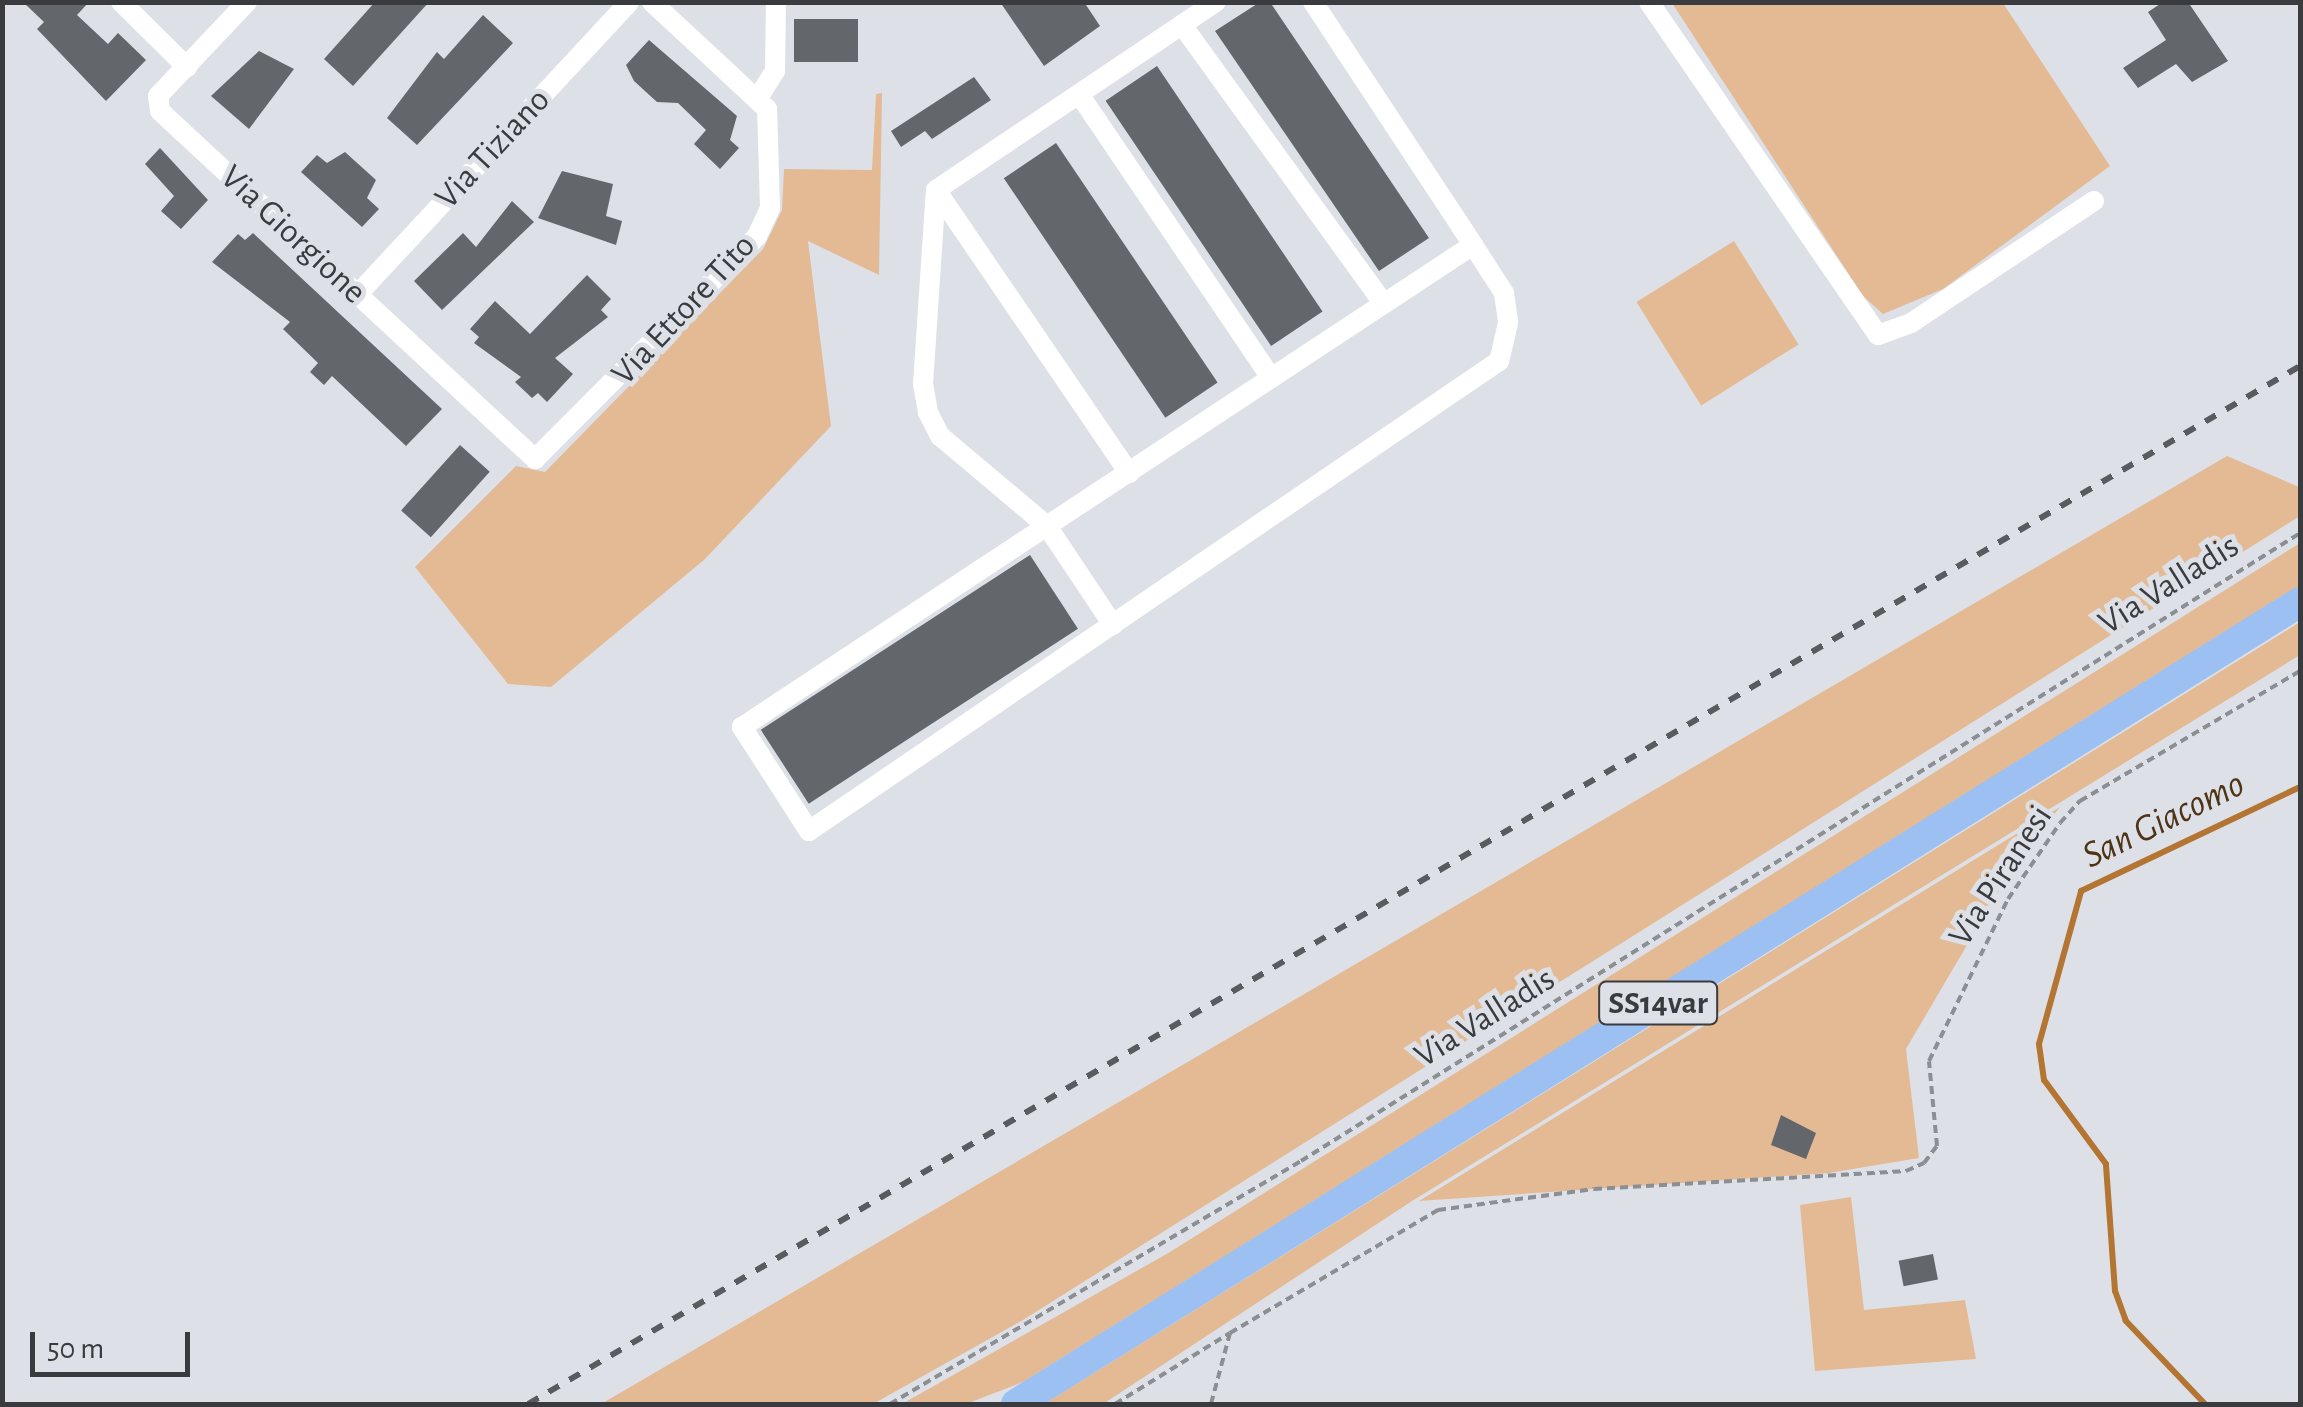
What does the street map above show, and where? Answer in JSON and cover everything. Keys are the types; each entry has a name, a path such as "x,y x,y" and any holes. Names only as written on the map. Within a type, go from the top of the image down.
{"highway":[{"name":"SS14var","path":"1016,1404 2300,602"}],"street":[{"path":"121,2 187,67 247,2"},
{"name":"Via Tiziano","path":"358,294 629,2"},
{"path":"652,2 758,98 775,71 776,2"},
{"path":"936,190 1216,2"},
{"path":"1314,2 1504,293 1508,323 1498,361 809,832 742,727 1473,246"},
{"path":"1649,2 1878,334 1911,323 2094,201"},
{"path":"1182,25 1384,304"},
{"name":"Via Giorgione","path":"187,67 158,96 160,112 535,459"},
{"path":"1080,94 1271,378"},
{"name":"Via Ettore Tito","path":"535,459 758,236 770,208 767,108 758,98"},
{"path":"936,190 923,384 928,412 940,436 1047,526 1113,625"},
{"path":"936,190 1128,473"}],"path":[{"name":"Via Valladis","path":"890,1404 1318,1151 2300,532"},
{"name":"Via Piranesi","path":"1230,1333 1438,1210 1594,1189 1811,1180 1924,1163 1937,1146 1929,1061 2008,898 2060,823 2080,801 2300,670"},
{"path":"1115,1404 1230,1333"},
{"path":"1212,1404 1230,1333"}],"shaded area":[{"path":"1672,3 2003,3 2110,166 1943,289 1883,314 1863,296"},
{"path":"882,93 879,275 808,241 831,426 705,559 551,687 508,684 415,567 516,466 545,472 763,249 782,210 784,169 872,170 876,94"},
{"path":"1734,241 1799,344 1701,405 1636,302"},
{"path":"2227,456 2299,487 2300,516 1023,1320 873,1404 601,1404"},
{"path":"2300,543 2300,587 1023,1382 966,1404 902,1404 1170,1252"},
{"path":"2300,622 2300,655 1412,1201 1103,1404 1044,1404"},
{"path":"2060,807 2014,865 1906,1049 1919,1158 1829,1173 1419,1201"},
{"path":"1851,1197 1864,1310 1965,1300 1976,1359 1815,1371 1800,1205"}],"building":[{"path":"23,2 89,2 77,15 108,44 118,33 146,60 106,101 37,29 44,22"},
{"path":"375,2 429,2 353,86 324,59"},
{"path":"1000,2 1084,2 1100,26 1044,66"},
{"path":"1260,2 1270,2 1429,238 1379,271 1215,31"},
{"path":"2163,2 2188,2 2228,61 2192,82 2176,64 2138,88 2123,68 2166,40 2148,12"},
{"path":"483,15 513,43 417,145 387,118 437,52 444,59"},
{"path":"794,19 858,19 858,62 794,62"},
{"path":"649,40 737,116 730,140 739,148 720,169 694,144 706,130 678,103 657,102 634,81 626,65"},
{"path":"259,51 294,69 249,129 211,96"},
{"path":"1157,66 1323,311 1271,346 1106,101"},
{"path":"974,77 991,100 932,139 925,131 901,147 891,131"},
{"path":"1056,143 1218,383 1165,418 1004,178"},
{"path":"160,148 208,200 181,229 161,211 174,196 145,164"},
{"path":"345,152 376,180 367,198 379,209 362,227 301,172 317,155 327,163"},
{"path":"562,171 613,184 606,216 622,221 616,245 538,218"},
{"path":"512,201 534,222 442,310 414,281 463,233 476,247"},
{"path":"253,233 442,409 406,446 332,376 324,385 310,372 318,363 283,329 290,322 212,262 238,234 245,240"},
{"path":"587,275 611,299 601,310 608,317 555,358 573,374 547,402 538,393 532,398 515,382 521,377 474,343 479,337 470,329 495,301 530,334"},
{"path":"460,445 490,472 431,537 401,510"},
{"path":"1030,555 1078,629 809,804 761,730"},
{"path":"1781,1115 1816,1133 1806,1159 1771,1145"},
{"path":"1933,1254 1938,1280 1904,1286 1899,1261"}],"waterway":[{"name":"San Giacomo","path":"2205,1404 2126,1321 2115,1291 2106,1164 2044,1080 2039,1044 2081,891 2300,787"}],"railway":[{"path":"528,1404 2300,366"}]}
